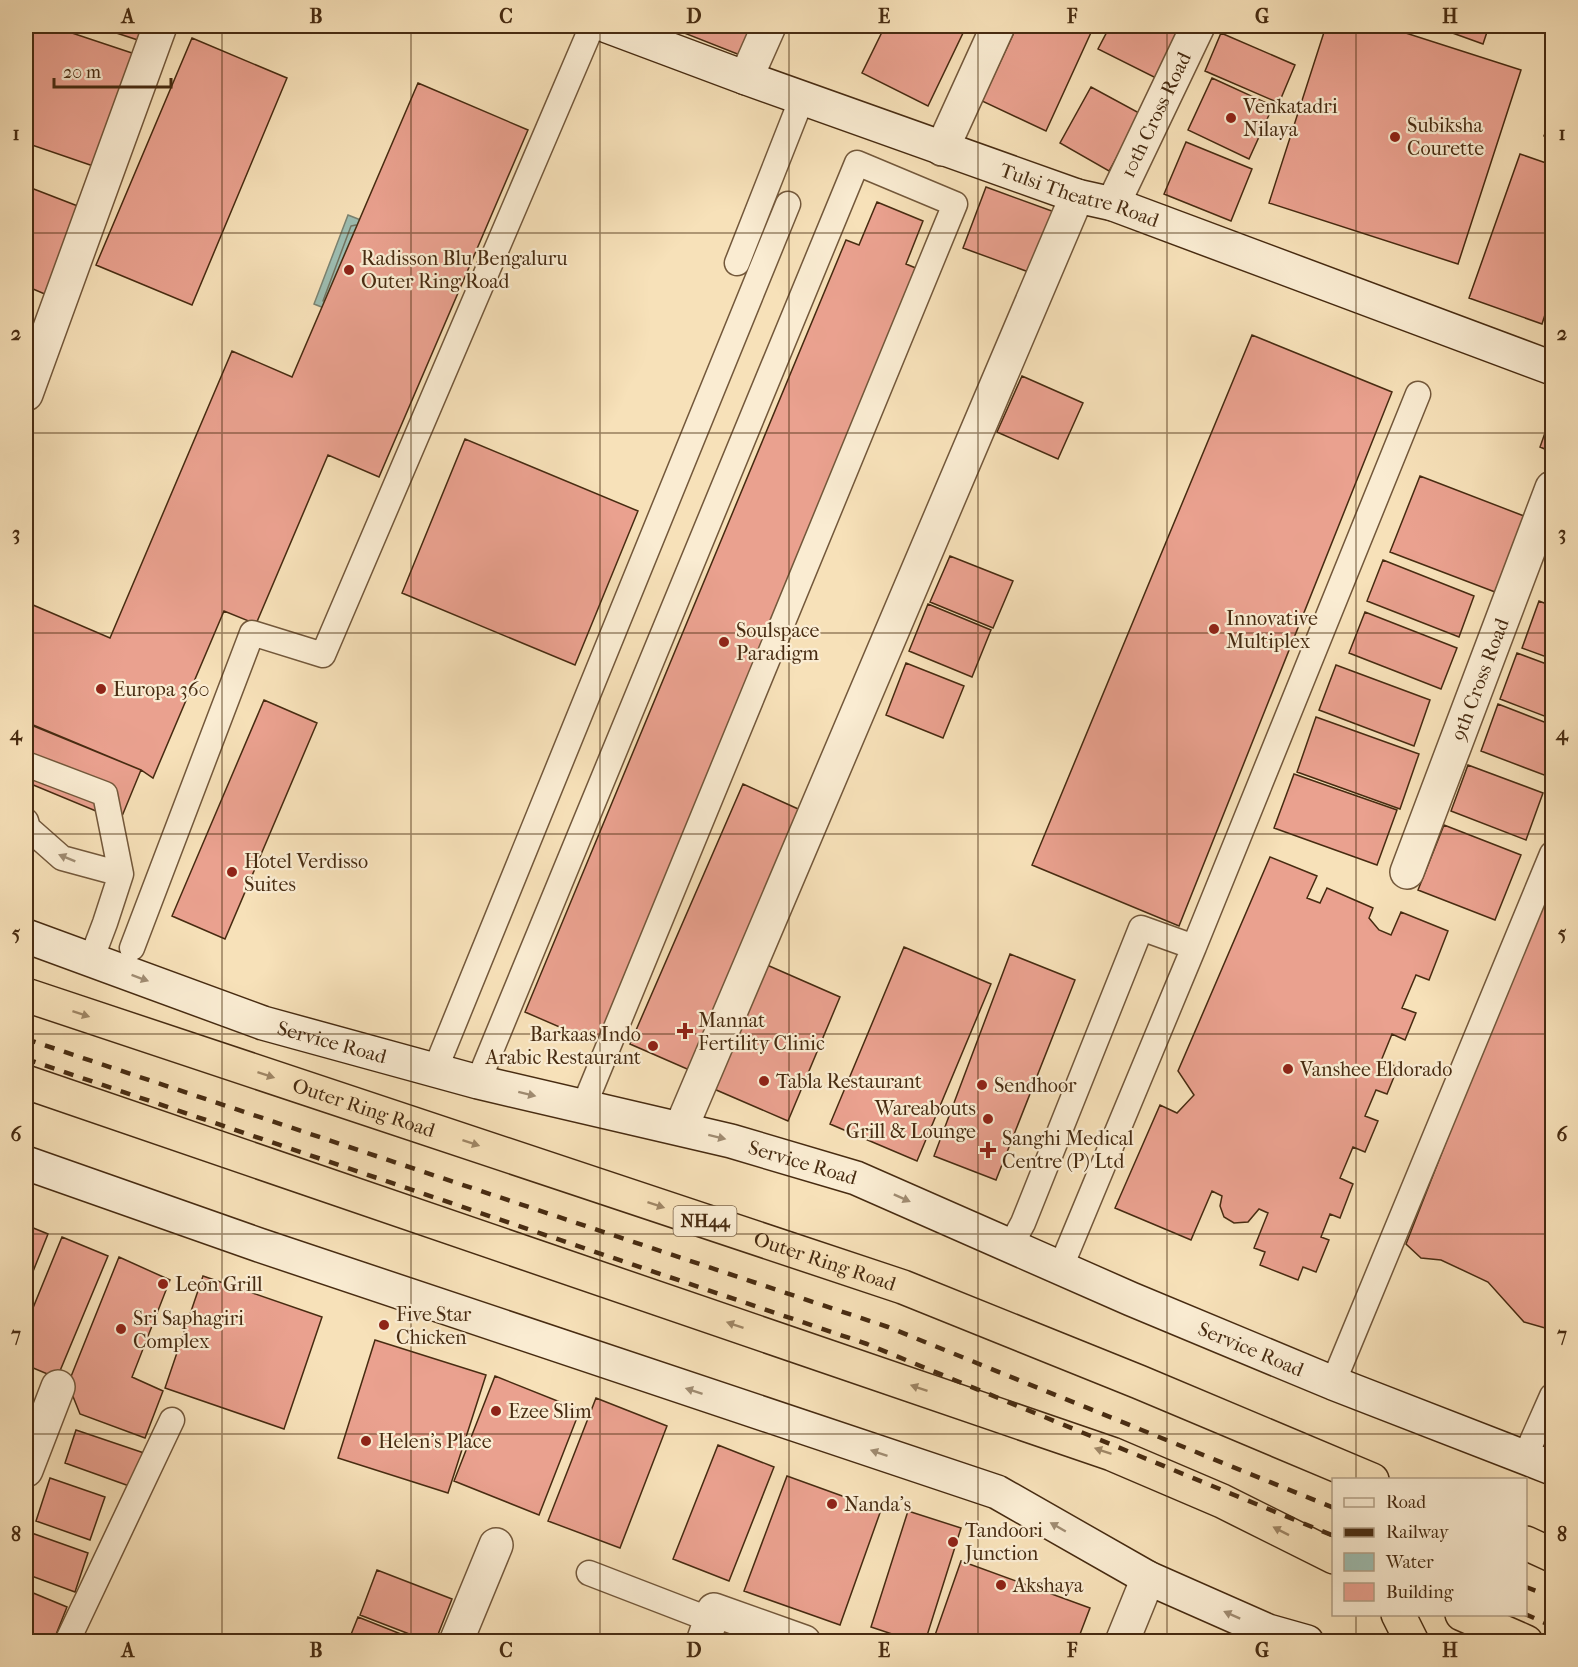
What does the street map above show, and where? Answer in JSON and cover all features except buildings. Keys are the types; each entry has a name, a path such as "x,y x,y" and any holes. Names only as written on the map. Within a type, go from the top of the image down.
{"highway":[{"name":"Outer Ring Road","path":"26,995 903,1287 1370,1478"},
{"path":"26,1082 1112,1454 1222,1501 1332,1556"},
{"path":"1527,1543 1552,1555"},
{"path":"1399,1616 1412,1641"},
{"path":"1466,1616 1526,1641"}],"street":[{"path":"26,394 160,26"},
{"name":"Tulsi Theatre Road","path":"607,26 942,149 1077,196 1113,204 1552,368"},
{"path":"746,78 769,26"},
{"path":"942,149 998,26"},
{"name":"10th Cross Road","path":"1113,204 1198,26"},
{"path":"681,1128 1077,196"},
{"name":"9th Cross Road","path":"1407,872 1552,489"},
{"name":"Service Road","path":"26,936 263,1023 478,1082 731,1141 856,1178 1060,1269 1333,1383 1539,1463"},
{"path":"26,1163 260,1245 997,1492 1148,1578 1268,1631 1307,1641"},
{"path":"26,1470 58,1387"},
{"path":"456,1641 496,1545"},
{"path":"1122,1641 1148,1578"},
{"path":"707,1630 714,1610 804,1641"}],"lane":[{"path":"132,948 252,633 323,655 592,26"},
{"path":"737,263 802,98"},
{"path":"478,1082 857,163 955,204 583,1108"},
{"path":"435,1070 788,204"},
{"path":"1060,1269 1194,947 1418,394"},
{"path":"26,764 105,794 121,874 91,960"},
{"path":"26,821 28,828 62,858 121,874"},
{"path":"1333,1383 1552,854"},
{"path":"1010,1247 1027,1212 1141,928 1194,947"},
{"path":"1539,1463 1552,1396"},
{"path":"67,1641 172,1420"},
{"path":"589,1573 707,1630"}],"water":[{"path":"348,215 394,233 359,322 314,304"}],"railway":[{"path":"26,1039 888,1327 1332,1507"},
{"path":"26,1059 867,1344 1332,1535"},
{"path":"1527,1587 1552,1597"},
{"path":"1527,1615 1552,1626"}],"place":[{"name":"Venkatadri Nilaya","path":"1231,118"},
{"name":"Subiksha Courette","path":"1395,137"},
{"name":"Radisson Blu Bengaluru Outer Ring Road","path":"349,270"},
{"name":"Innovative Multiplex","path":"1214,629"},
{"name":"Soulspace Paradigm","path":"724,642"},
{"name":"Europa 360","path":"101,689"},
{"name":"Hotel Verdisso Suites","path":"232,872"},
{"name":"Mannat Fertility Clinic","path":"685,1031"},
{"name":"Barkaas Indo Arabic Restaurant","path":"653,1046"},
{"name":"Vanshee Eldorado","path":"1288,1069"},
{"name":"Tabla Restaurant","path":"764,1081"},
{"name":"Sendhoor","path":"982,1085"},
{"name":"Wareabouts Grill & Lounge","path":"988,1119"},
{"name":"Sanghi Medical Centre (P) Ltd","path":"988,1150"},
{"name":"Leon Grill","path":"163,1284"},
{"name":"Five Star Chicken","path":"384,1325"},
{"name":"Sri Saphagiri Complex","path":"121,1329"},
{"name":"Ezee Slim","path":"496,1411"},
{"name":"Helen's Place","path":"366,1441"},
{"name":"Nanda's","path":"832,1504"},
{"name":"Tandoori Junction","path":"953,1542"},
{"name":"Akshaya","path":"1001,1585"}]}
